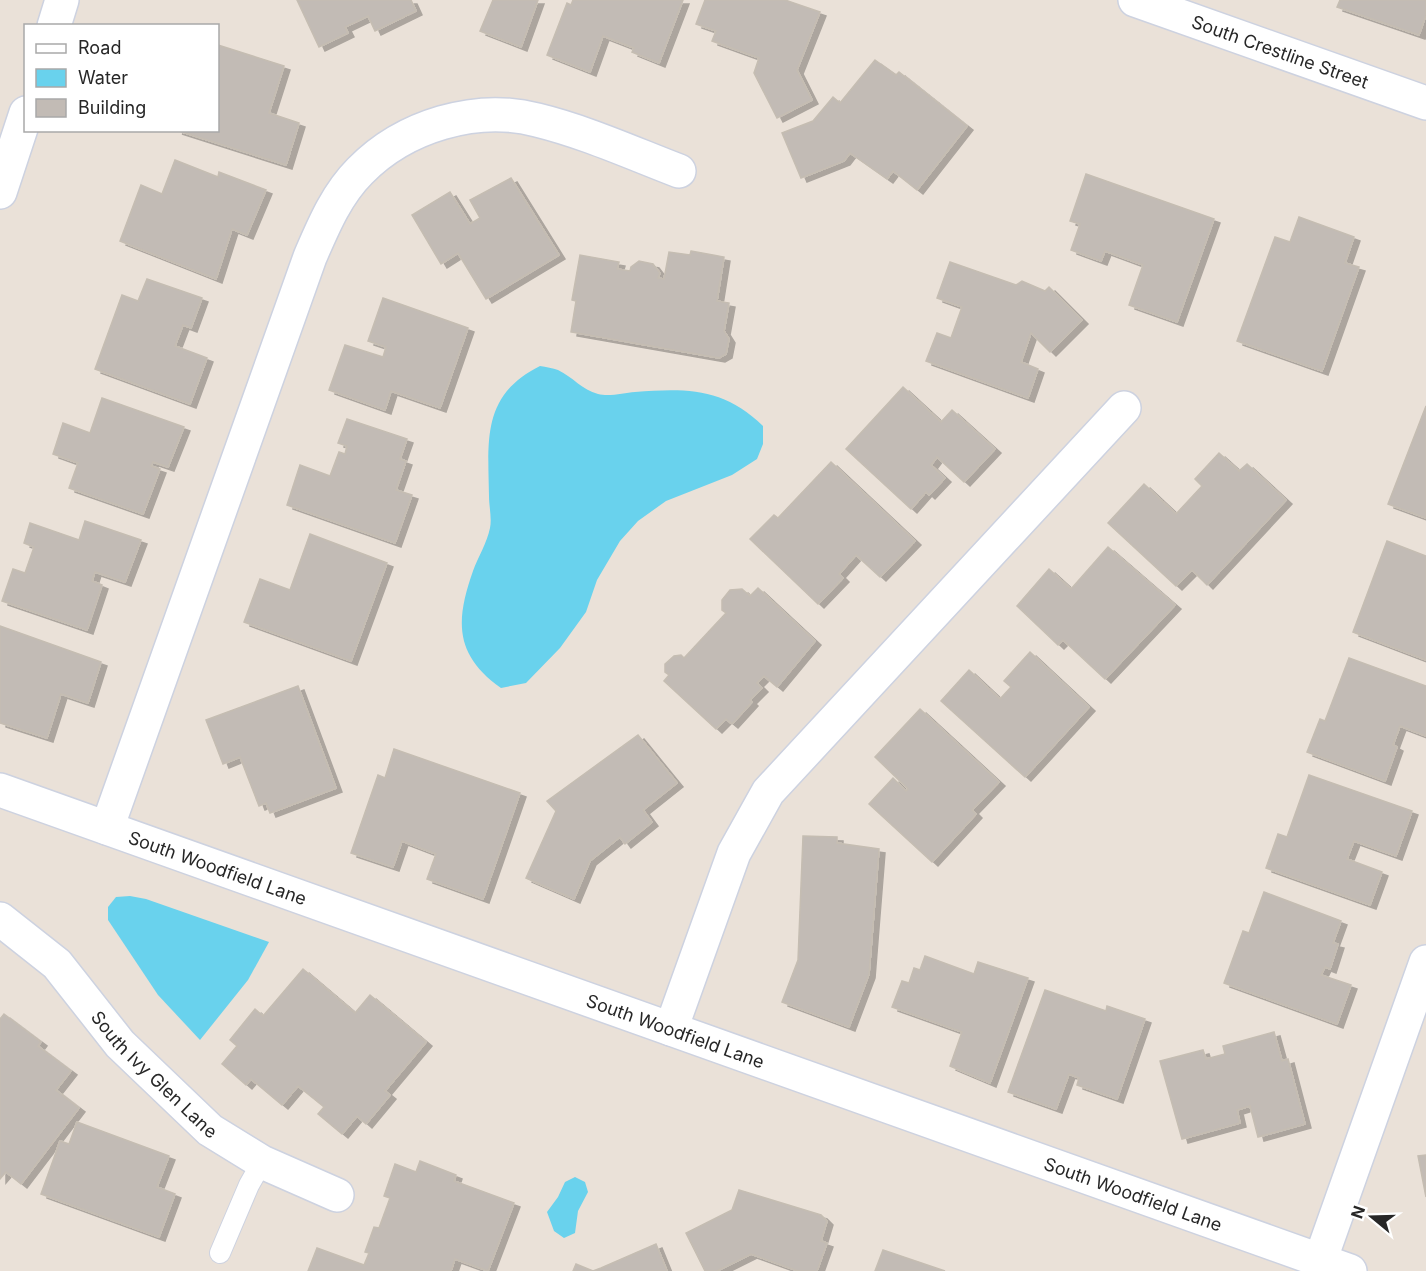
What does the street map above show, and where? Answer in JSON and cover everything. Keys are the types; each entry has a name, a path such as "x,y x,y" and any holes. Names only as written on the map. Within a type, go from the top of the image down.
{"street":[{"path":"55,24 62,0"},
{"name":"South Crestline Street","path":"1135,0 1426,103"},
{"path":"107,828 310,257 329,213 360,171 407,136 456,118 499,115 535,119 587,135 679,171"},
{"path":"0,192 24,120"},
{"path":"671,1029 734,853 768,792 1124,408"},
{"name":"South Woodfield Lane","path":"0,790 1335,1266"},
{"name":"South Ivy Glen Lane","path":"0,919 57,964 120,1044 210,1130 262,1162 337,1195"},
{"path":"1335,1266 1426,962"}],"lane":[{"path":"220,1253 249,1185 262,1162"}],"water":[{"path":"540,366 558,370 587,390 602,395 671,390 719,397 748,413 763,426 763,444 757,459 732,475 666,501 638,521 620,541 597,580 586,612 560,648 526,683 501,688 486,676 467,650 463,636 463,606 473,571 490,528 488,456 492,421 507,391 521,378"},
{"path":"130,896 146,899 269,942 248,980 200,1040 158,995 108,920 108,907 116,897"},
{"path":"575,1177 585,1182 588,1192 578,1211 575,1233 564,1238 554,1231 547,1212 565,1182"}],"building":[{"path":"297,0 411,0 416,11 375,31 368,16 345,27 348,33 319,47"},
{"path":"493,0 538,0 521,47 480,31"},
{"path":"573,0 683,0 659,63 632,52 634,48 603,36 590,72 547,55 567,3 571,5"},
{"path":"705,0 785,0 820,12 797,70 812,100 777,118 754,73 759,58 712,41 716,31 696,24"},
{"path":"1340,0 1426,0 1426,15 1419,35 1337,7"},
{"path":"219,45 284,66 269,113 299,123 286,165 182,132 219,132"},
{"path":"875,60 896,75 899,72 967,126 917,190 893,171 887,179 850,153 844,161 801,178 782,133 813,121 833,97 840,103"},
{"path":"175,160 218,177 219,172 266,190 247,235 232,229 216,279 120,241 141,185 162,194"},
{"path":"1086,174 1214,219 1177,322 1129,305 1143,265 1105,251 1101,261 1071,250 1080,224 1070,221"},
{"path":"511,178 559,255 486,299 458,253 441,264 412,215 450,192 470,224 480,218 470,200"},
{"path":"1299,217 1354,237 1345,263 1359,267 1322,371 1237,341 1275,237 1290,242"},
{"path":"691,251 724,257 717,301 729,303 724,331 729,339 726,354 719,358 571,332 576,301 572,300 580,255 619,262 617,269 630,271 631,267 639,261 653,264 660,273 658,278 664,279 669,252 690,255"},
{"path":"950,262 1016,285 1022,281 1045,291 1049,287 1082,320 1050,352 1031,333 1021,362 1038,369 1028,398 926,361 937,333 951,338 962,307 937,298"},
{"path":"147,279 202,298 191,328 183,325 175,346 207,358 190,404 95,369 122,295 138,301"},
{"path":"383,298 468,328 440,408 391,391 385,410 329,390 345,345 383,357 386,347 368,341"},
{"path":"903,387 941,422 952,410 995,449 964,482 937,457 931,465 945,478 929,495 926,492 911,509 846,449"},
{"path":"102,398 184,427 168,467 153,462 151,466 160,469 143,514 69,488 78,463 53,454 63,423 90,433"},
{"path":"1426,406 1426,518 1388,504"},
{"path":"347,419 407,439 400,459 406,461 396,490 412,495 395,543 287,505 300,465 330,476 339,452 345,454 347,446 338,443"},
{"path":"1219,453 1239,471 1247,464 1286,500 1207,585 1192,570 1176,586 1108,523 1144,484 1176,514 1202,486 1195,479"},
{"path":"831,462 915,541 880,577 856,555 839,574 843,578 818,604 750,539 774,515 778,518"},
{"path":"85,521 141,540 125,582 95,572 92,581 102,585 87,630 2,601 13,569 25,573 34,547 24,543 30,523 79,540"},
{"path":"310,534 387,563 351,661 244,622 260,579 290,590"},
{"path":"1387,541 1426,556 1426,660 1353,632"},
{"path":"1108,547 1175,605 1105,679 1063,640 1058,645 1017,606 1049,569 1071,589"},
{"path":"758,588 815,641 777,687 764,676 757,683 762,688 750,700 752,702 732,724 726,719 716,729 664,681 669,675 665,672 665,664 674,656 681,655 684,658 726,613 722,610 722,600 730,590 742,589 750,596"},
{"path":"0,626 101,662 88,703 61,694 47,738 0,723"},
{"path":"1030,652 1089,707 1025,777 941,701 969,670 1000,699 1011,687 1004,681"},
{"path":"1349,658 1426,686 1426,736 1400,726 1393,745 1397,747 1385,781 1307,752 1320,719 1325,721"},
{"path":"298,686 336,788 270,813 266,803 259,806 240,757 223,764 206,720"},
{"path":"920,709 999,782 972,810 976,814 932,862 869,804 893,778 906,791 908,789 875,757"},
{"path":"638,735 677,783 643,810 652,822 625,844 620,837 590,861 574,899 526,878 556,811 547,801"},
{"path":"394,749 520,793 483,899 427,879 436,854 402,841 393,867 351,853 378,775 385,778"},
{"path":"1309,775 1412,811 1396,856 1354,841 1347,859 1382,872 1370,905 1266,868 1278,834 1287,837"},
{"path":"803,836 837,837 837,843 879,849 869,974 849,1027 782,1002 798,960"},
{"path":"1264,892 1341,921 1333,943 1338,944 1330,969 1325,967 1321,975 1351,985 1337,1024 1224,983 1243,931 1249,933"},
{"path":"925,956 974,974 978,962 1028,978 990,1083 950,1066 962,1032 892,1007 902,981 909,983 914,968 920,970"},
{"path":"303,969 355,1013 370,995 426,1042 385,1091 390,1095 366,1124 357,1116 342,1134 318,1114 324,1107 298,1086 282,1105 251,1079 246,1085 222,1064 237,1046 230,1040 255,1009 263,1016"},
{"path":"1045,990 1106,1011 1107,1006 1145,1019 1117,1099 1077,1085 1079,1078 1069,1074 1056,1109 1008,1092"},
{"path":"4,1014 41,1042 38,1046 71,1071 56,1090 79,1108 21,1184 6,1172 0,1179 0,1019"},
{"path":"1274,1032 1282,1061 1288,1059 1305,1124 1258,1137 1250,1106 1237,1110 1240,1123 1182,1139 1160,1061 1203,1050 1206,1059 1225,1054 1223,1046"},
{"path":"77,1122 169,1156 157,1187 175,1194 159,1237 41,1194 60,1141 69,1144"},
{"path":"1426,1155 1426,1197 1418,1156"},
{"path":"420,1161 456,1175 454,1181 514,1203 488,1271 455,1259 451,1271 308,1271 317,1248 364,1265 369,1253 365,1252 374,1227 379,1228 390,1198 384,1196 395,1164 416,1172"},
{"path":"739,1190 821,1215 827,1221 821,1241 827,1243 817,1271 798,1271 751,1254 717,1271 705,1271 686,1233 732,1210"},
{"path":"656,1244 667,1271 593,1271"},
{"path":"883,1250 945,1271 875,1271"},
{"path":"576,1264 593,1271 573,1271"}]}
